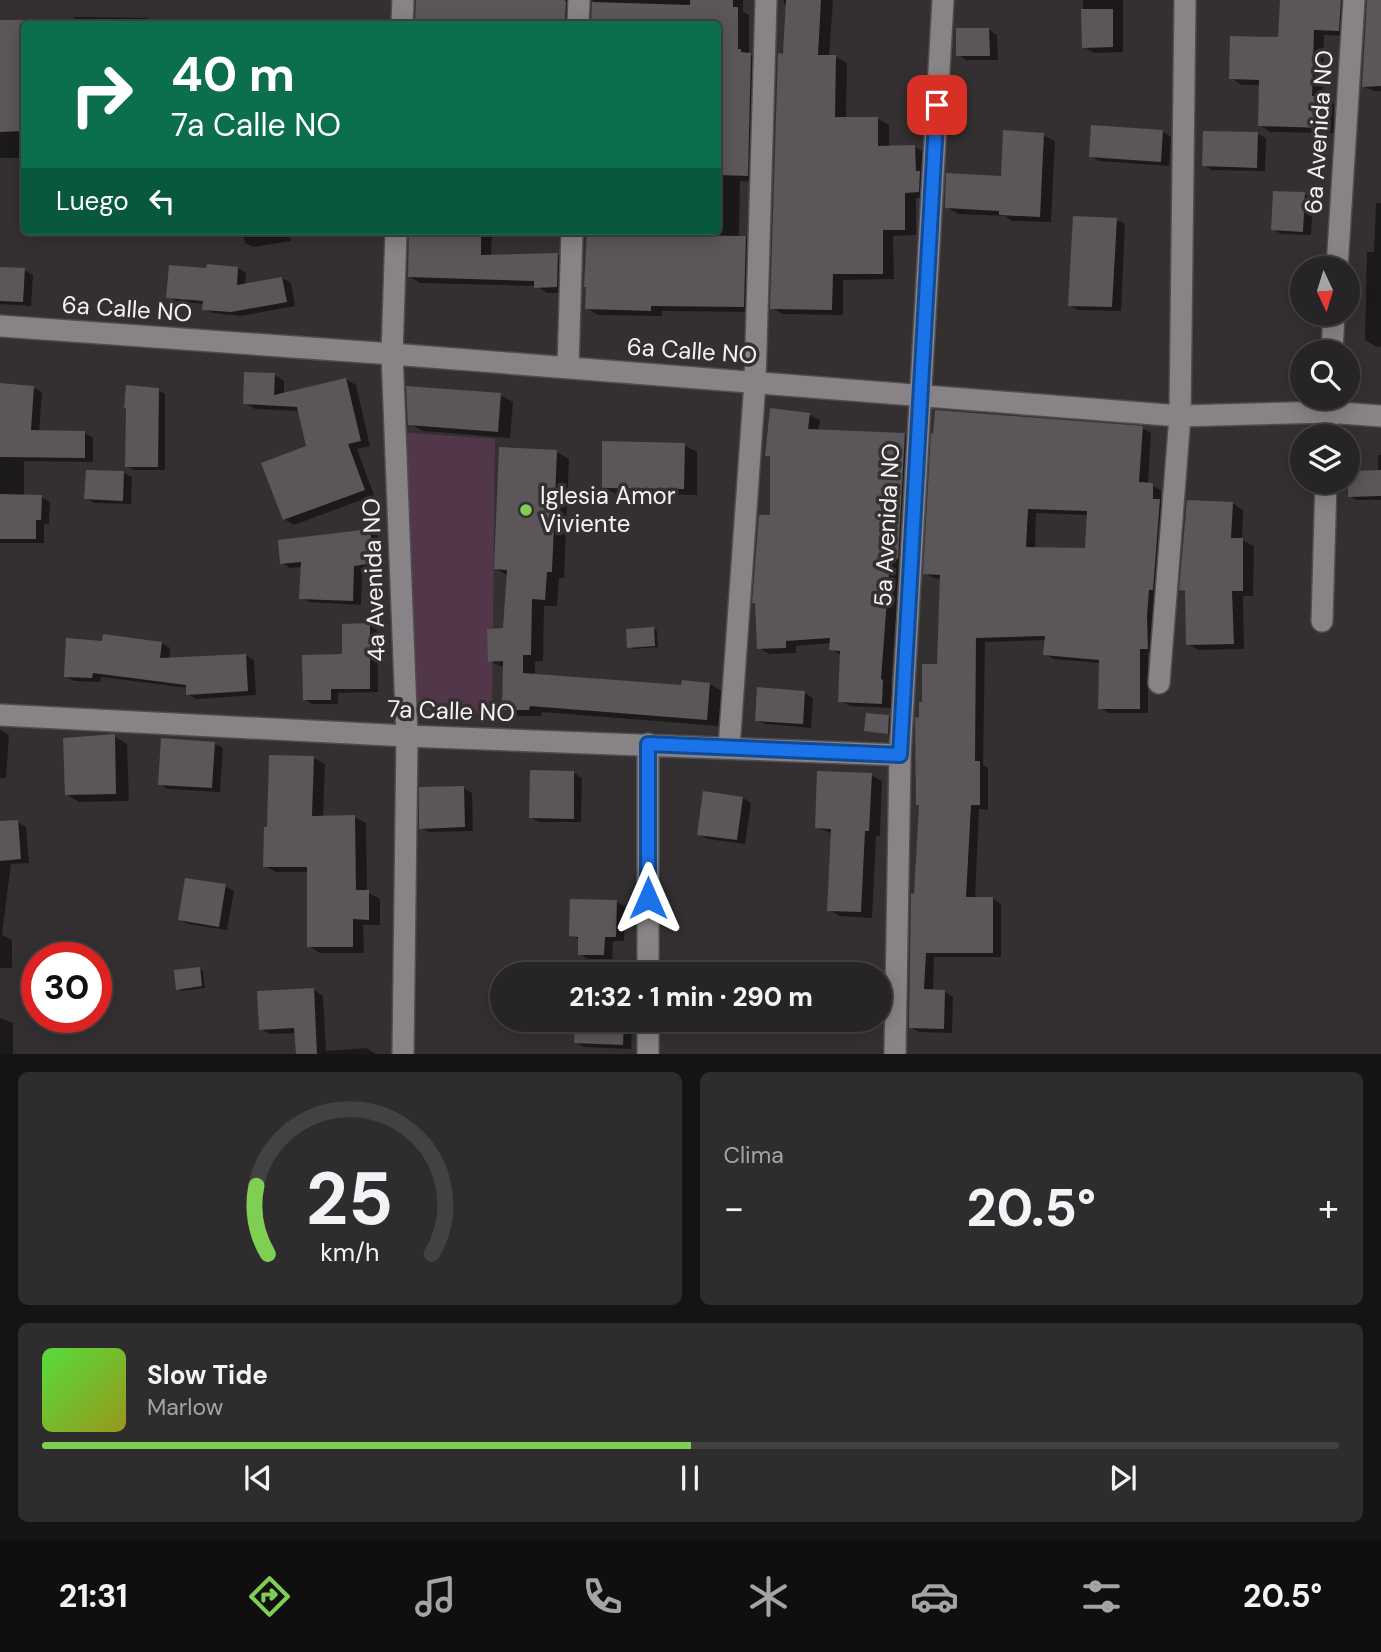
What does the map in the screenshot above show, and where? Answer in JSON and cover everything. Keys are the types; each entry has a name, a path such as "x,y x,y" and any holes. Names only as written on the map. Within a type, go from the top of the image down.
{"street":[{"path":"402,21 403,0"},
{"path":"578,21 579,0"},
{"path":"729,748 755,382 766,0"},
{"name":"5a Avenida NO","path":"895,1054 900,755 943,0"},
{"path":"1159,684 1180,416 1185,0"},
{"name":"6a Avenida NO","path":"1338,256 1354,0"},
{"name":"4a Avenida NO","path":"396,235 391,354 407,736 403,1054"},
{"path":"568,368 572,235"},
{"name":"6a Calle NO","path":"0,326 1180,416 1290,407"},
{"name":"6a Calle NO","path":"1354,410 1381,416"},
{"path":"1322,621 1326,494"},
{"name":"7a Calle NO","path":"0,715 407,736 900,755"},
{"path":"648,744 648,962"},
{"path":"648,1032 648,1054"}],"shaded area":[{"path":"399,432 495,439 492,714 404,709"}],"building":[{"path":"416,0 566,1 565,21 415,21"},
{"path":"690,0 733,0 733,7 738,7 738,49 751,53 748,176 721,175 721,21 591,21 592,2 690,5"},
{"path":"786,0 821,0 818,55 836,55 835,117 878,117 878,146 915,145 916,171 920,171 919,192 905,193 905,230 883,230 883,274 833,274 832,310 770,309 778,53 783,54"},
{"path":"1280,0 1341,0 1339,31 1314,30 1312,96 1324,96 1323,128 1258,126 1259,80 1229,79 1230,36 1278,37"},
{"path":"1367,0 1381,0 1381,86 1362,87"},
{"path":"1081,9 1113,9 1113,47 1082,48"},
{"path":"0,20 24,20 21,21 21,131 0,132"},
{"path":"956,28 989,28 990,56 956,56"},
{"path":"1091,125 1163,130 1161,162 1089,157"},
{"path":"1003,130 1044,133 1040,217 999,215 999,211 945,208 946,173 1001,176"},
{"path":"1203,131 1258,132 1257,168 1202,166"},
{"path":"1273,191 1305,192 1303,232 1271,230"},
{"path":"1073,216 1117,218 1112,307 1068,306"},
{"path":"409,235 481,235 481,255 558,253 557,287 534,288 534,281 408,277"},
{"path":"587,235 746,236 744,307 651,306 651,311 585,309"},
{"path":"207,264 238,267 237,285 282,277 287,302 231,312 202,310 203,301 166,298 169,265 206,268"},
{"path":"0,267 25,268 23,302 0,301"},
{"path":"244,372 275,373 274,395 346,378 361,441 348,444 365,490 283,520 261,463 306,446 297,407 243,404"},
{"path":"0,383 34,386 31,430 85,431 85,458 0,457"},
{"path":"126,385 159,388 158,467 125,467"},
{"path":"406,386 501,393 498,432 408,425"},
{"path":"770,408 810,413 808,429 905,433 898,559 890,559 881,679 882,704 838,702 840,651 829,650 830,638 786,641 786,648 757,649 755,603 752,603 759,515 770,515 770,456 765,456"},
{"path":"935,410 1143,426 1139,482 1153,483 1153,499 1160,499 1153,590 1149,590 1148,649 1140,649 1140,709 1098,709 1099,660 1043,655 1045,636 976,638 975,761 980,761 980,805 971,805 966,897 993,897 993,953 926,953 924,989 945,990 944,1029 909,1028 911,893 914,894 919,805 916,805 915,717 919,718 919,702 922,702 922,664 937,664 940,575 923,574 931,433 933,434","holes":["1028,509 1087,511 1085,548 1026,547"]},
{"path":"602,441 685,443 684,489 602,488"},
{"path":"499,447 557,450 552,572 547,572 545,600 532,599 531,655 523,655 523,673 681,685 682,680 710,683 707,720 530,706 529,710 502,710 503,661 488,662 487,629 503,628 507,570 494,569"},
{"path":"86,470 124,471 123,501 84,499"},
{"path":"1381,470 1381,496 1348,497 1348,494 1360,494 1360,471"},
{"path":"0,494 42,495 41,520 36,520 36,539 0,539"},
{"path":"1187,500 1233,502 1231,538 1243,538 1243,591 1232,591 1234,644 1186,645 1185,591 1179,590"},
{"path":"370,529 374,563 354,566 353,601 299,599 301,562 280,564 278,540"},
{"path":"370,623 370,689 331,689 331,700 303,700 302,655 342,654 342,624"},
{"path":"654,627 655,646 627,648 626,629"},
{"path":"103,634 162,642 160,658 246,654 248,691 186,695 186,685 93,673 92,678 64,677 66,638 102,641"},
{"path":"757,687 805,691 803,724 755,721"},
{"path":"866,713 889,715 888,734 864,731"},
{"path":"115,734 116,794 65,795 63,738"},
{"path":"161,738 215,742 212,788 158,785"},
{"path":"269,755 314,756 312,816 355,815 356,890 369,890 369,920 353,919 353,947 307,947 307,867 263,867"},
{"path":"530,770 574,771 574,819 529,818"},
{"path":"817,771 872,773 869,831 865,831 861,912 827,911 831,829 815,828"},
{"path":"464,786 465,827 419,829 419,787"},
{"path":"703,791 743,797 737,840 697,835"},
{"path":"18,820 21,859 0,861 0,821"},
{"path":"185,878 226,884 219,927 178,920"},
{"path":"570,899 617,900 616,937 605,937 604,955 578,955 578,937 569,936"},
{"path":"200,967 202,986 176,990 174,970"},
{"path":"314,988 317,1054 296,1054 294,1028 259,1030 257,991"},
{"path":"574,1032 624,1032 623,1045 574,1043"}],"place":[{"name":"Iglesia Amor Viviente","path":"526,510"}],"route":[{"path":"648,898 648,744 900,755 937,105"}]}
